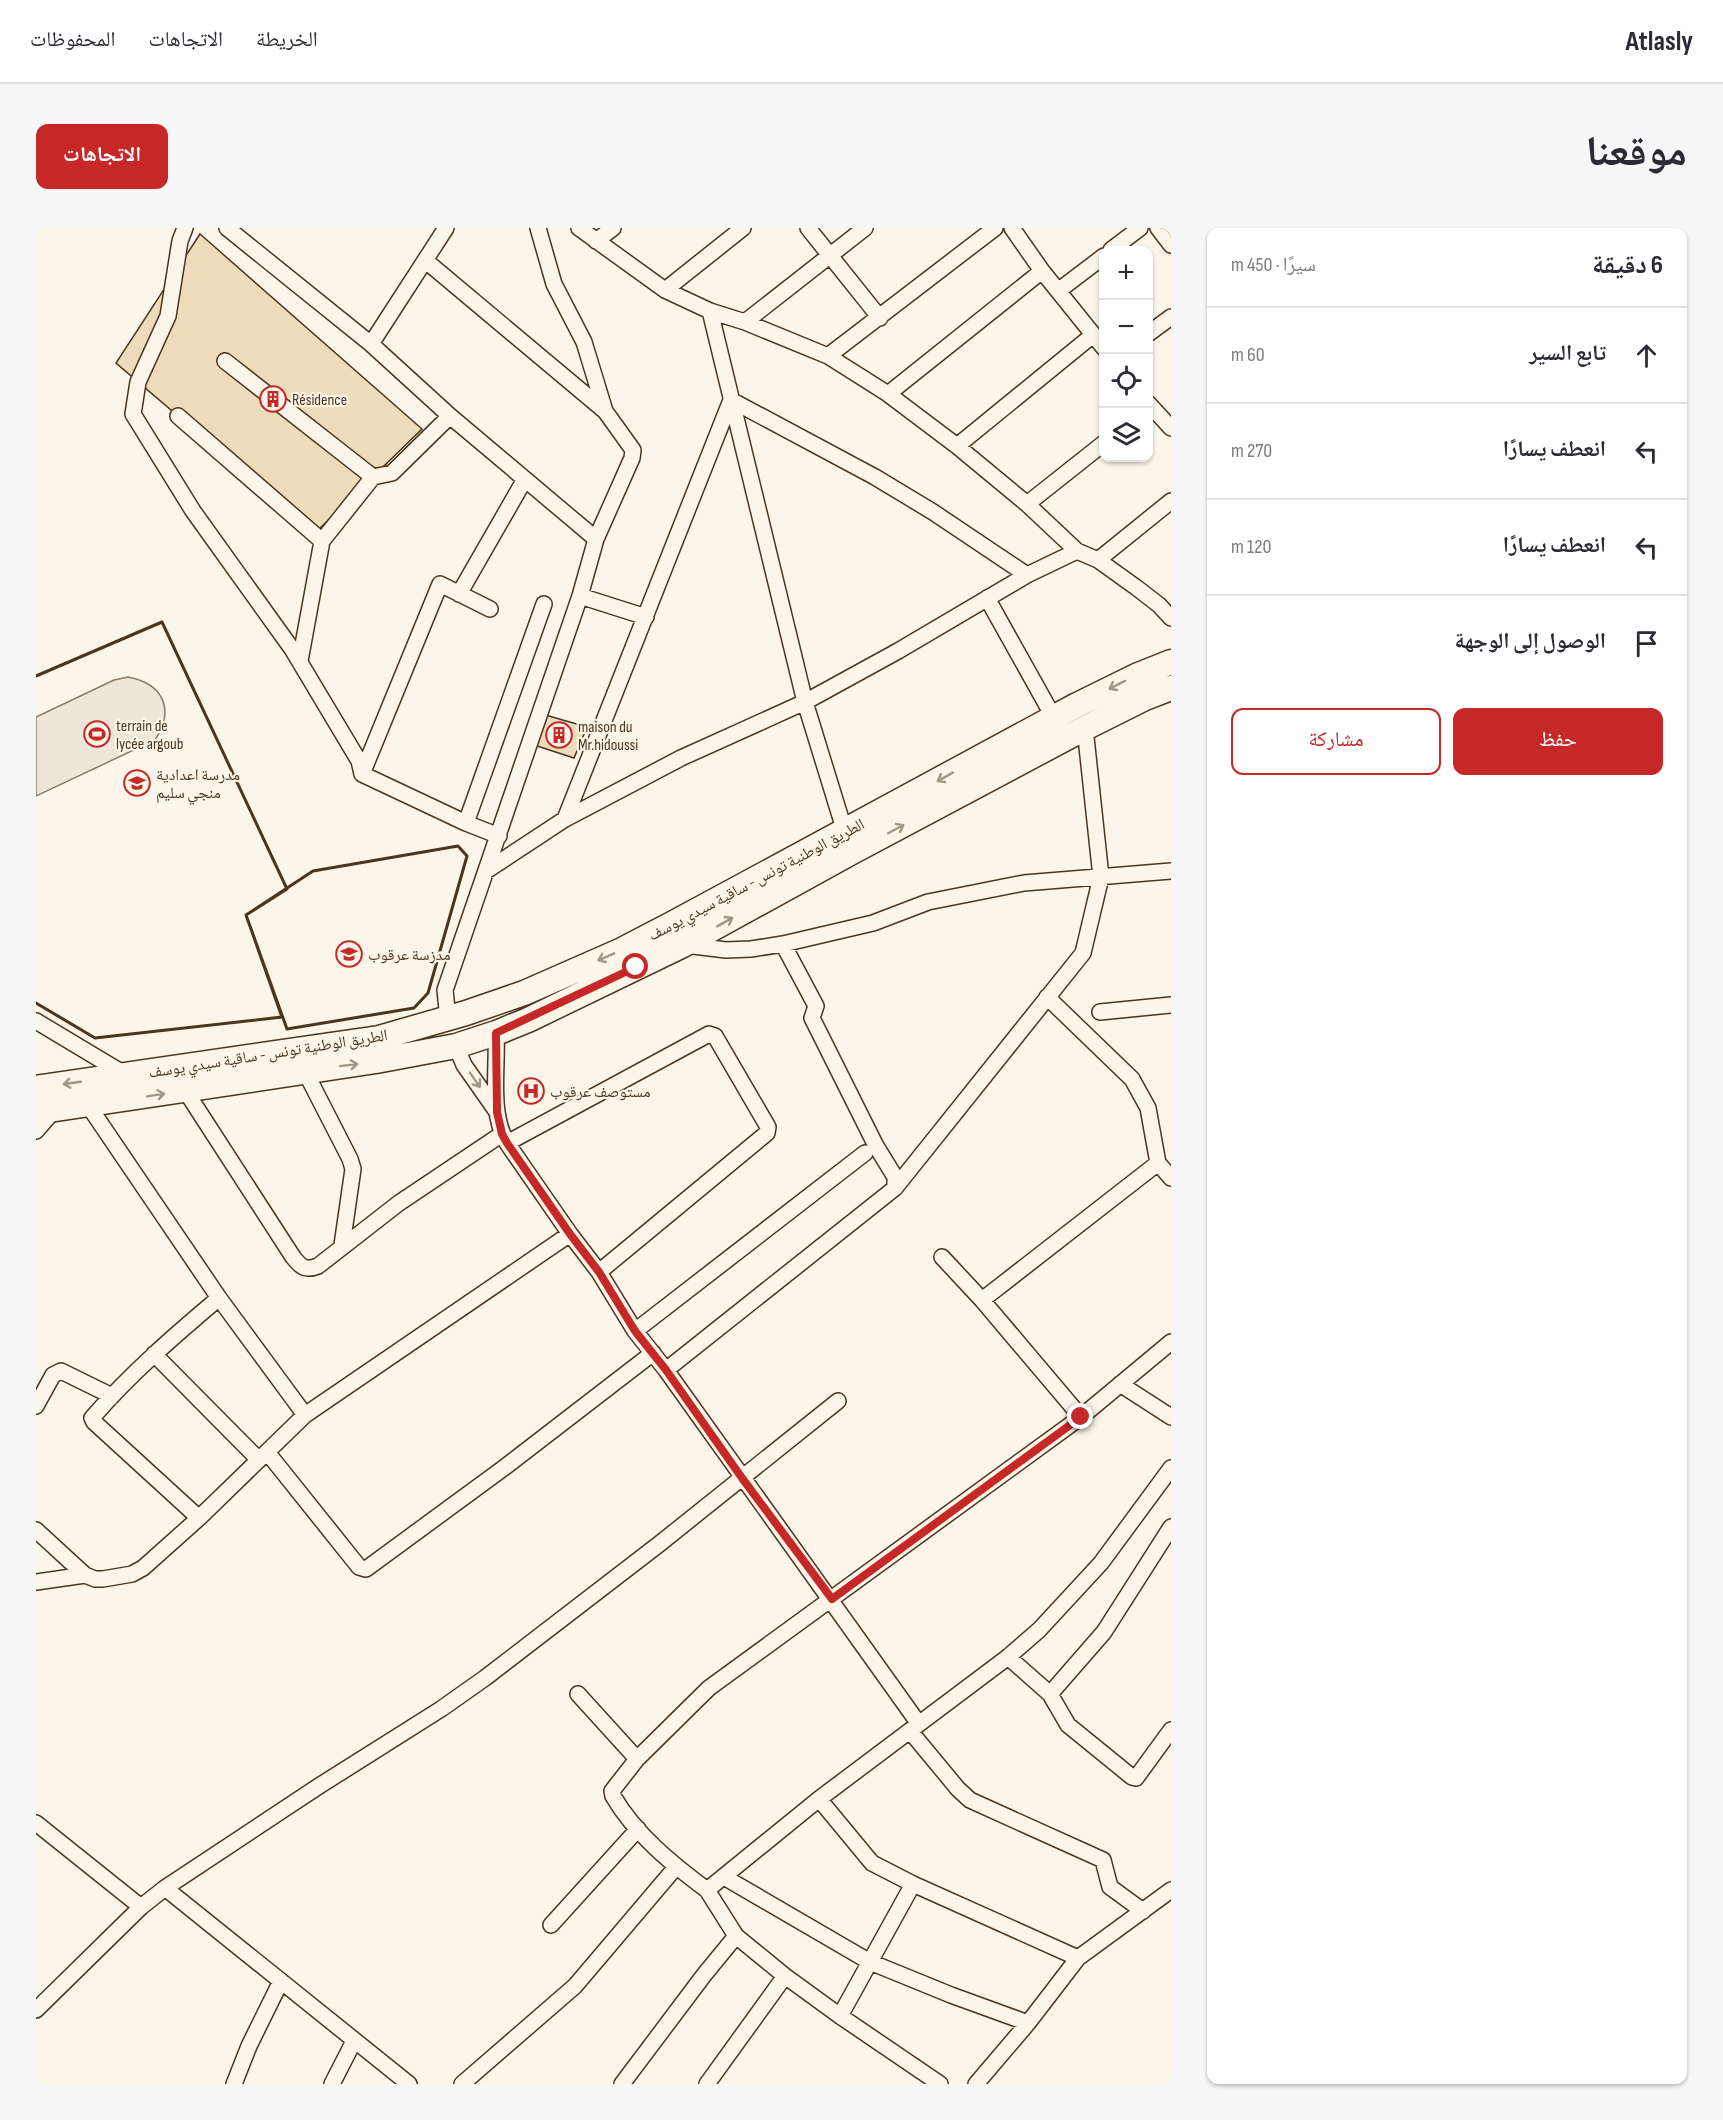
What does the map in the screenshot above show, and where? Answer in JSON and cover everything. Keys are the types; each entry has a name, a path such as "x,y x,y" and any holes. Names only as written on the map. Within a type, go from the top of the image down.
{"main road":[{"name":"الطريق الوطنية تونس - ساقية سيدي يوسف","path":"46,1110 185,1090 448,1019 524,993 622,950 1054,718 1136,676 1171,662"},
{"name":"الطريق الوطنية تونس - ساقية سيدي يوسف","path":"36,1088 126,1075 269,1066 308,1071 456,1046 496,1033 683,945 1085,728 1145,698 1171,688"}],"street":[{"path":"185,228 180,241 168,316 138,382 133,414 193,511 300,661 359,761 362,774"},
{"path":"227,228 371,344 450,416 596,539"},
{"path":"538,228 554,284 584,342 605,411"},
{"path":"579,228 665,290 828,356 888,394 957,446 1027,504 1077,551 1098,560 1159,605 1171,618"},
{"path":"596,241 613,228"},
{"path":"665,290 743,228"},
{"path":"808,228 880,318"},
{"path":"745,322 865,228"},
{"path":"828,356 995,228"},
{"path":"1012,228 1042,271 1099,342"},
{"path":"1116,246 1140,228"},
{"path":"1158,228 1171,245"},
{"path":"371,344 426,261 444,229"},
{"path":"1058,291 1099,260"},
{"path":"426,261 605,411 633,450 632,458 596,539 580,596 445,990 448,1019"},
{"path":"888,394 1042,271"},
{"path":"710,310 805,702 845,832"},
{"path":"1153,331 1171,317"},
{"path":"957,446 1093,335"},
{"path":"225,361 373,477"},
{"path":"731,400 875,477 933,512 1027,575"},
{"path":"565,819 731,400"},
{"path":"1153,408 1171,428"},
{"path":"178,416 322,541"},
{"path":"300,661 322,541 373,477 392,473 450,416"},
{"path":"1027,504 1099,447"},
{"path":"459,594 525,479"},
{"path":"1098,560 1171,501"},
{"path":"486,871 565,819 681,758 805,702 898,651 1027,575 1077,551"},
{"path":"362,774 440,584 490,609"},
{"path":"580,596 646,617"},
{"path":"987,598 1054,718"},
{"path":"466,824 544,604"},
{"path":"666,1370 895,1188 1083,952 1101,877 1085,728"},
{"path":"362,774 466,824 499,836"},
{"path":"683,945 726,950 751,949 873,923 928,902 1024,883 1171,871"},
{"path":"783,944 816,1006 812,1018 876,1146 895,1178 895,1188"},
{"path":"1047,997 1132,1079 1148,1108 1158,1163 1171,1178"},
{"path":"1100,1012 1171,1005"},
{"path":"36,1022 126,1075"},
{"path":"496,1033 497,1112 504,1139 599,1272 635,1331 666,1370 742,1478 832,1599 914,1727 958,1789 970,1800 1103,1860 1110,1887 1143,1911"},
{"path":"185,1090 292,1257 303,1268 308,1269 318,1266 342,1245 399,1203 504,1139 709,1034 714,1036 768,1127 767,1133 599,1272"},
{"path":"456,1046 464,1065 497,1112"},
{"path":"308,1071 310,1081 342,1142 353,1169 342,1245"},
{"path":"88,1105 219,1298 305,1415"},
{"path":"36,1131 46,1110"},
{"path":"635,1331 865,1153"},
{"path":"982,1300 1158,1163"},
{"path":"36,1530 85,1575 94,1579 132,1574 143,1568 200,1518 305,1415 570,1234"},
{"path":"942,1257 982,1300 1081,1417"},
{"path":"200,1518 92,1418 154,1354 219,1298"},
{"path":"940,2084 840,2016 785,1976 736,1936 706,1890 676,1867 638,1829 617,1803 612,1791 637,1759 709,1688 1081,1417 1171,1342"},
{"path":"154,1354 263,1456 359,1567 366,1569 505,1467 653,1353"},
{"path":"36,1406 53,1375 61,1371 112,1396"},
{"path":"1120,1384 1171,1418"},
{"path":"36,2010 141,1907 165,1888 450,1703 577,1608 838,1401"},
{"path":"706,1890 819,1799 1008,1657 1039,1630 1101,1563 1171,1468"},
{"path":"1050,1694 1104,1632 1171,1527"},
{"path":"36,1582 85,1575"},
{"path":"1008,1657 1050,1694 1068,1725 1132,1777 1136,1778 1171,1730"},
{"path":"578,1694 637,1759"},
{"path":"819,1799 872,1863 913,1884 1078,1958"},
{"path":"36,1823 141,1907"},
{"path":"551,1925 638,1829"},
{"path":"462,2084 575,1986 676,1867"},
{"path":"724,1877 870,1962 1028,2023"},
{"path":"840,2016 913,1884"},
{"path":"165,1888 409,2084"},
{"path":"976,2084 1028,2023 1078,1958 1171,1890"},
{"path":"622,2084 736,1936"},
{"path":"707,2084 785,1976"},
{"path":"234,2084 249,2046 281,1981"},
{"path":"332,2084 354,2041"}],"shaded area":[{"name":"terrain de lycée argoub","path":"128,677 150,686 158,692 162,700 165,709 164,718 155,740 36,796 36,717 114,680"}],"building":[{"name":"Résidence","path":"200,234 422,429 315,533 116,363"},
{"name":"maison du Mr.hidoussi","path":"542,714 587,727 574,758 531,744"}],"wall":[{"path":"36,676 162,622 287,889 246,915 282,1017 95,1038 36,1003"},
{"path":"458,846 467,856 428,993 414,1008 287,1029 246,915 313,871 458,846"}],"place":[{"name":"Résidence","path":"273,399"},
{"name":"terrain de lycée argoub","path":"97,734"},
{"name":"maison du Mr.hidoussi","path":"559,735"},
{"name":"مدرسة اعدادية منجي سليم","path":"137,783"},
{"name":"مدزسة عرقوب","path":"349,954"},
{"name":"مستوصف عرقوب","path":"531,1091"}],"route":[{"path":"636,967 528,1020 496,1033 497,1112 502,1134 570,1234 599,1272 635,1331 666,1370 742,1478 832,1599 1081,1417"}]}
